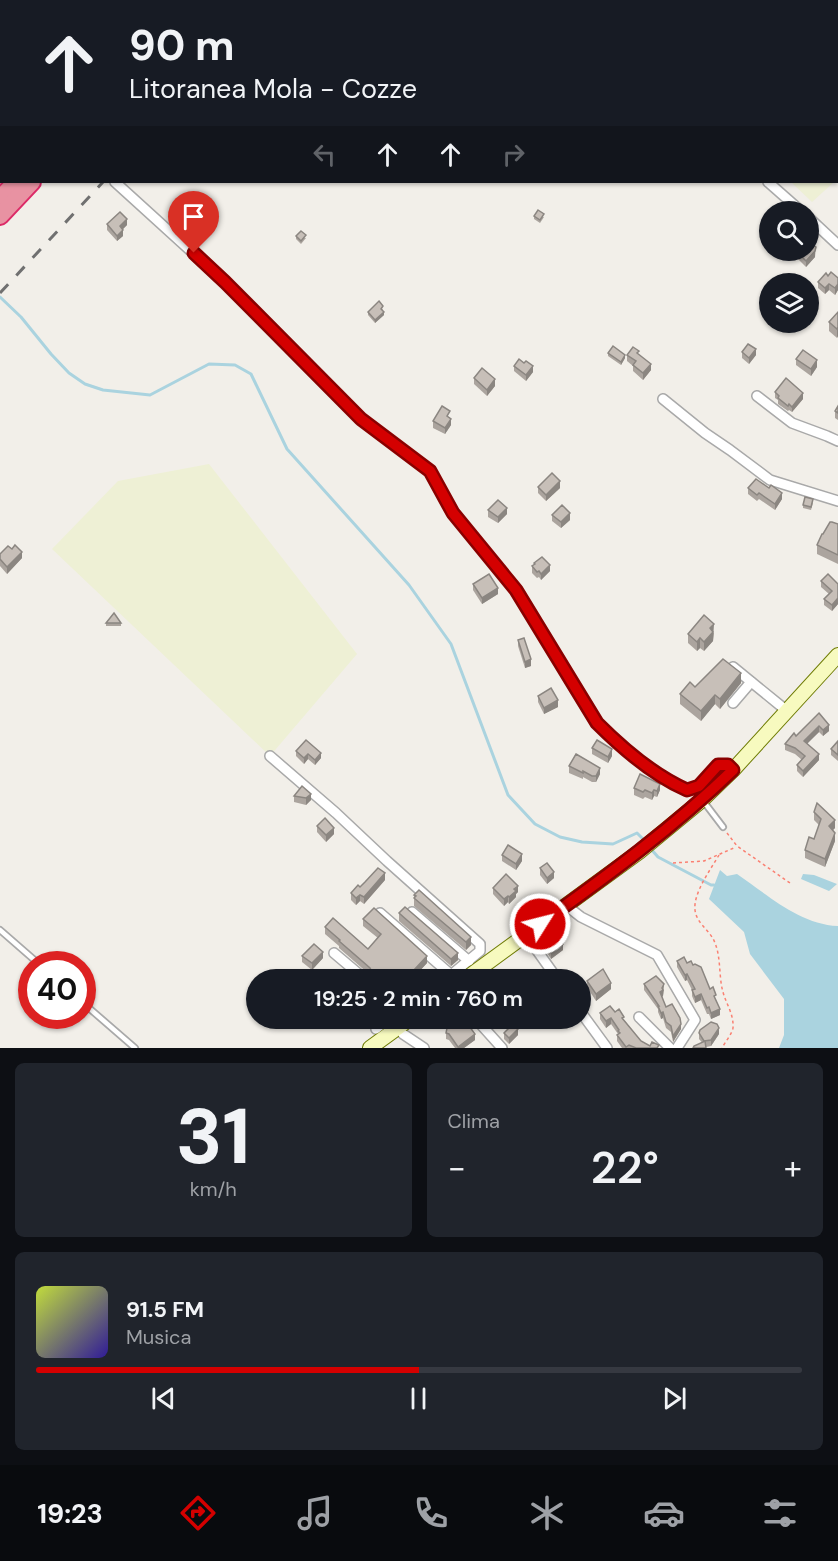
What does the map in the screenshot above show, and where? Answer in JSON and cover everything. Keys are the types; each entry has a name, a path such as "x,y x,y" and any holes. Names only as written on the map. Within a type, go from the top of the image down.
{"highway":[{"path":"0,198 15,183"},
{"path":"0,216 31,183"}],"street":[{"path":"117,183 225,282 361,419 430,471 453,513 516,590 597,723 608,734 633,755 674,784 687,790 699,786 718,765 728,765 733,770"},
{"path":"769,183 790,201"},
{"path":"819,227 838,245"},
{"path":"757,396 792,423 838,441"},
{"path":"663,399 770,480 838,501"},
{"path":"470,969 526,935 654,841 733,770 838,655"},
{"path":"724,660 787,711"},
{"path":"733,703 751,682"},
{"path":"270,756 480,944 480,951 462,969"},
{"path":"568,904 581,917 657,955 695,1020 677,1048"},
{"path":"412,912 468,961"},
{"path":"380,913 445,969"},
{"path":"526,935 550,969"},
{"path":"334,953 353,969"},
{"path":"639,1017 670,1048"},
{"path":"591,1026 607,1048"},
{"path":"370,1048 396,1029"},
{"path":"485,1029 502,1048"},
{"path":"403,1034 424,1048"}],"lane":[{"path":"702,800 723,827"},
{"path":"0,930 24,951"},
{"path":"96,1014 135,1048"}],"path":[{"path":"723,827 737,846 790,883"},
{"path":"673,863 704,861 737,846"},
{"path":"718,855 703,881 695,910 701,924 713,939 719,963 722,991 732,1014 733,1029 722,1048"}],"green space":[{"path":"792,183 833,183 811,201"},
{"path":"209,464 357,654 270,756 52,549 118,481"}],"water":[{"path":"720,870 727,876 737,874 797,914 810,920 838,926 838,1048 779,1048 784,1035 784,999 750,954 744,932 709,899"},
{"path":"803,874 814,875 837,884 829,891 801,879"}],"building":[{"path":"538,210 544,214 540,220 534,216"},
{"path":"120,212 127,219 120,226 123,230 117,236 107,224"},
{"path":"301,231 306,235 301,241 296,236"},
{"path":"831,272 838,278 835,288 829,284 825,288 819,283 826,273 828,276"},
{"path":"379,301 384,312 375,320 368,312"},
{"path":"838,312 838,327 837,329 829,322"},
{"path":"748,344 756,349 749,358 742,352"},
{"path":"613,346 625,355 621,362 608,353"},
{"path":"633,347 651,364 643,373 633,365 636,361 627,355"},
{"path":"803,350 817,360 811,369 796,359"},
{"path":"519,359 533,366 526,375 514,366"},
{"path":"482,368 495,379 487,390 474,378"},
{"path":"786,378 803,393 792,407 778,398 775,392"},
{"path":"442,406 450,411 447,416 451,419 445,428 433,421"},
{"path":"552,473 560,481 546,495 538,487"},
{"path":"756,479 769,488 771,485 782,493 775,504 748,488"},
{"path":"805,497 813,499 811,507 803,505"},
{"path":"498,500 507,508 498,517 488,510"},
{"path":"562,505 570,513 561,522 552,515"},
{"path":"830,522 838,524 838,555 817,545"},
{"path":"15,545 22,552 7,567 0,559 0,554 8,546 12,549"},
{"path":"542,557 550,565 541,574 532,566"},
{"path":"489,574 498,588 482,598 473,584"},
{"path":"828,574 838,584 838,598 832,605 824,599 832,591 821,581"},
{"path":"114,613 121,623 106,623"},
{"path":"704,615 714,624 710,628 713,632 704,642 700,638 697,642 688,634"},
{"path":"524,638 531,659 525,662 518,640"},
{"path":"723,659 741,673 720,699 715,695 701,711 680,694 690,682 695,687"},
{"path":"551,688 558,700 544,708 538,696"},
{"path":"819,713 829,725 823,730 819,726 804,741 819,754 803,771 797,765 805,756 785,744 794,733 796,736"},
{"path":"306,740 321,753 315,760 308,754 304,758 296,751"},
{"path":"597,740 612,749 608,757 592,748"},
{"path":"838,741 838,755 831,749"},
{"path":"576,754 600,768 596,776 569,766"},
{"path":"640,774 660,784 657,791 654,790 652,793 645,790 643,792 634,788"},
{"path":"302,786 311,794 306,798 294,796"},
{"path":"817,803 835,820 829,826 835,833 825,859 805,850 809,837 814,839 821,819 814,812"},
{"path":"325,818 334,828 326,835 317,826"},
{"path":"508,845 522,854 516,864 502,855"},
{"path":"547,863 554,872 547,878 540,868"},
{"path":"378,868 385,873 364,897 360,895 356,898 351,893"},
{"path":"506,874 518,886 514,889 516,891 504,899 493,888"},
{"path":"419,890 471,937 466,942 414,898"},
{"path":"405,907 458,953 451,959 399,913"},
{"path":"374,908 427,956 415,969 370,969 325,927 333,918 368,949 381,934 363,919"},
{"path":"557,936 563,944 551,953 546,944"},
{"path":"314,944 323,952 312,963 302,956"},
{"path":"684,957 687,963 691,961 693,965 701,967 710,989 713,987 720,1009 711,1013 701,994 695,997 692,990 695,989 677,961"},
{"path":"603,969 611,983 596,994 591,987 591,978"},
{"path":"656,976 664,984 660,992 666,1007 672,1004 680,1018 681,1024 673,1036 671,1026 666,1022 663,1012 661,1013 659,1006 644,984"},
{"path":"610,1006 615,1012 619,1009 624,1017 622,1018 641,1041 650,1046 652,1042 659,1045 657,1048 636,1048 629,1045 626,1047 617,1035 620,1033 619,1030 611,1018 606,1021 600,1013"},
{"path":"711,1022 717,1024 719,1028 711,1040 704,1041 699,1033 700,1030"},
{"path":"447,1029 471,1029 475,1034 458,1047 446,1033"},
{"path":"508,1029 518,1029 509,1038 504,1033"},
{"path":"705,1041 706,1048 693,1048 694,1046"}],"waterway":[{"path":"0,297 21,317 69,373 85,384 103,390 150,395 209,364 235,365 251,374 287,449 409,585 451,644 508,795 535,824 560,837 582,842 613,844 637,833 645,841"},
{"path":"651,849 658,857 714,885"}],"railway":[{"path":"0,293 102,183"}],"route":[{"path":"194,253 361,419 430,471 453,513 516,590 597,723 608,734 633,755 674,784 687,790 699,786 718,765 728,765 733,770 654,841 540,924"}]}
